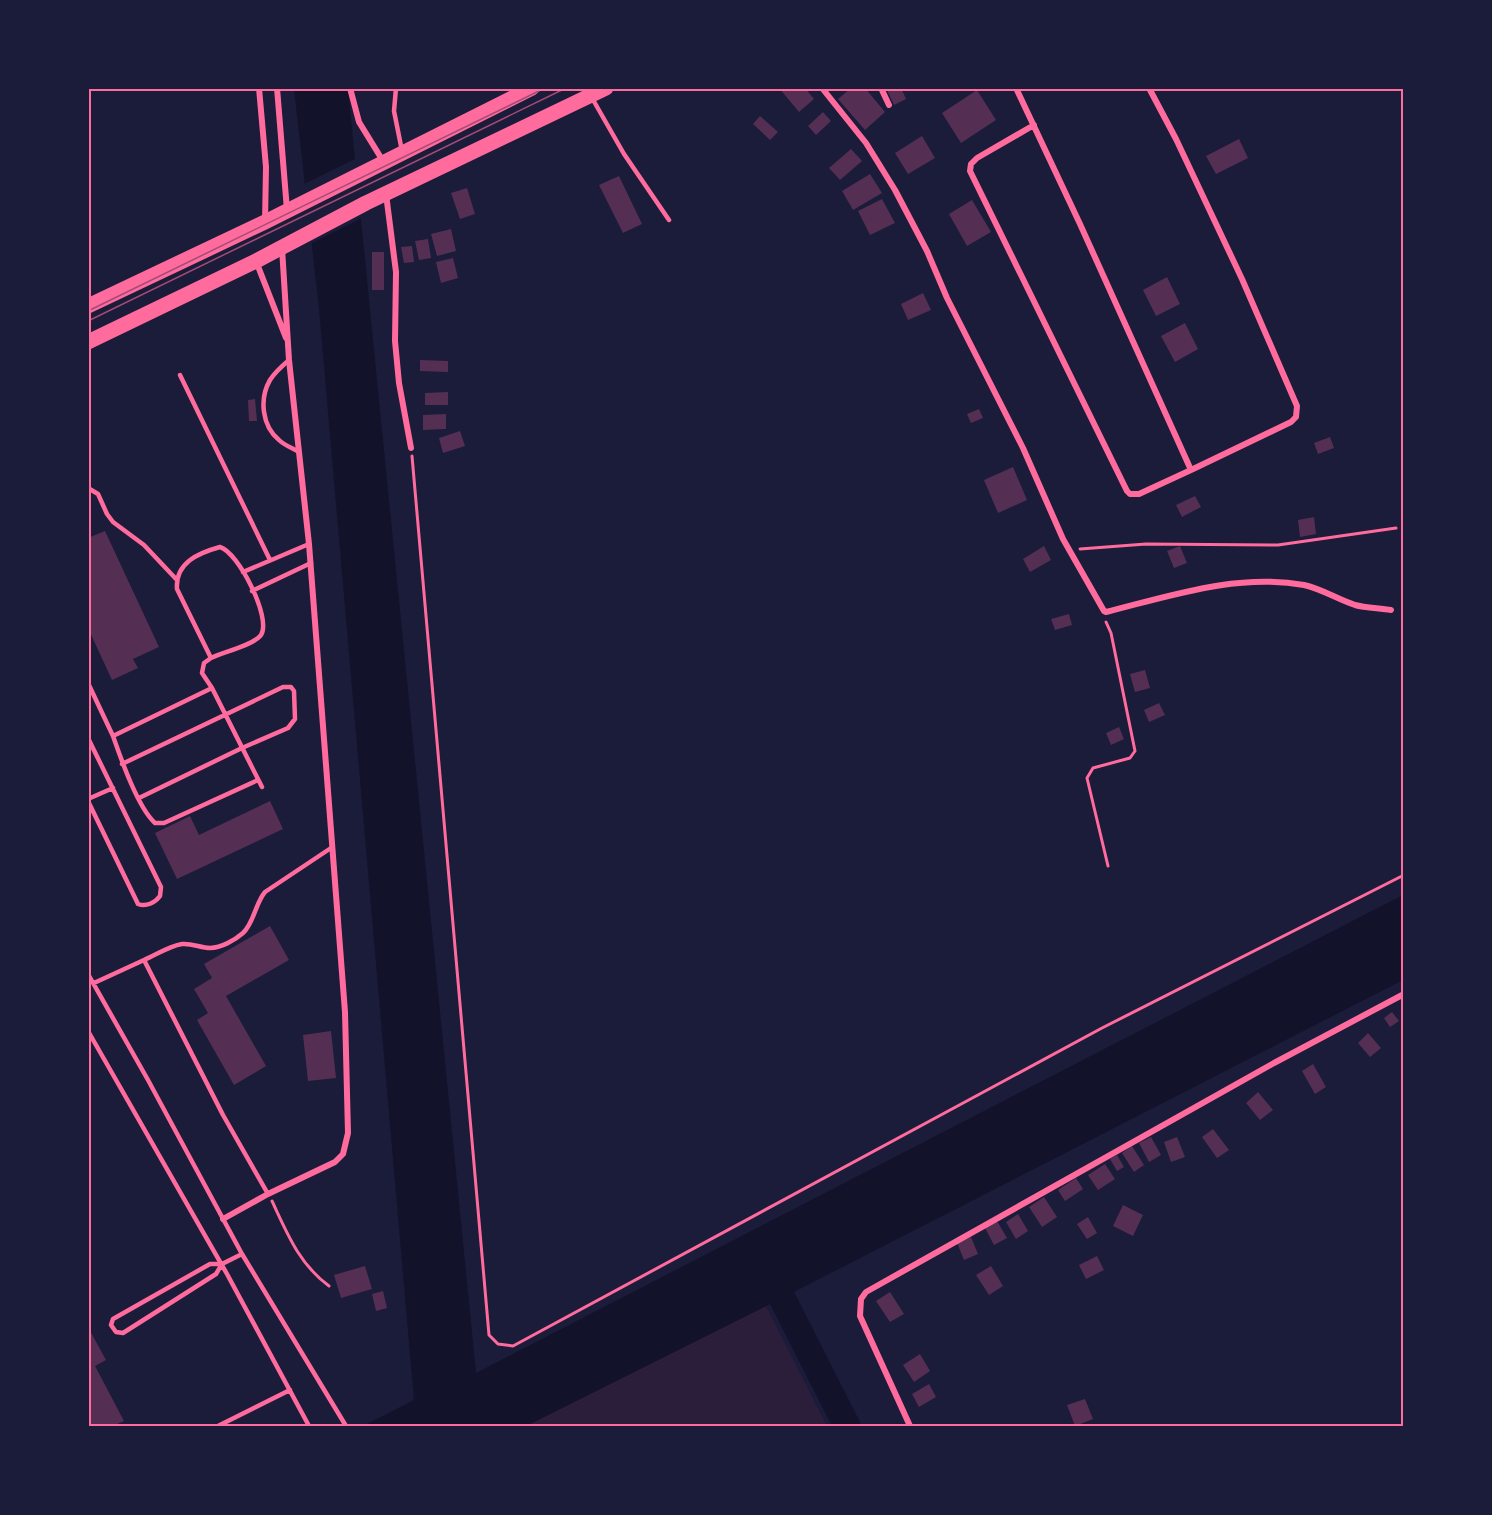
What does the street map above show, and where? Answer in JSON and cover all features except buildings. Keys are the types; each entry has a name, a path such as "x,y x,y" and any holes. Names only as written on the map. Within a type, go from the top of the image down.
{"highway":[{"path":"88,306 305,203 362,172 532,88"},
{"path":"88,342 256,261 386,193 606,88"}],"street":[{"path":"259,88 266,167 265,222"},
{"path":"277,88 287,211"},
{"path":"350,88 359,122 383,162"},
{"path":"822,88 866,143 895,190 1023,447 1070,550 1106,612 1200,588 1240,583 1303,585 1317,588 1356,605 1391,610"},
{"path":"881,88 889,105"},
{"path":"1016,88 1144,362 1191,470"},
{"path":"1034,125 977,158 971,164 970,171 1127,491 1130,494 1139,494 1291,422 1296,417 1297,406 1242,279 1176,139 1149,88"},
{"path":"386,193 396,272 395,341 399,383 411,448"},
{"path":"223,1219 268,1194 327,1168 343,1154 348,1133 345,1012 311,563 289,360 282,246"},
{"path":"256,261 288,344"},
{"path":"910,1426 860,1316 861,1299 866,1292 1274,1063 1404,994"}],"lane":[{"path":"396,88 394,111 402,153"},
{"path":"591,96 624,154 669,220"},
{"path":"289,360 269,382 264,399 264,417 270,430 280,441 299,452"},
{"path":"180,375 270,560"},
{"path":"88,488 98,494 113,522 144,545 177,580"},
{"path":"243,572 309,544"},
{"path":"211,658 177,589 177,580 182,566 201,553 220,547 227,549 243,572 262,613 264,624 263,631 254,641 211,658 204,663 202,673 212,688 262,787"},
{"path":"252,591 311,563"},
{"path":"88,683 113,736 122,764 152,821 160,824 258,780"},
{"path":"122,764 283,687 291,687 294,691 296,713 288,728 139,798"},
{"path":"113,736 212,688"},
{"path":"88,738 113,788 161,887 160,896 147,906 138,904 88,800 113,788"},
{"path":"94,983 175,946 185,944 209,948 218,947 233,940 248,927 259,900 265,892 331,848"},
{"path":"144,960 223,1115 268,1194"},
{"path":"88,974 242,1254 346,1426"},
{"path":"88,1031 222,1264 309,1426"},
{"path":"222,1264 216,1274 123,1333 116,1332 111,1326 113,1319 210,1264 222,1264 242,1254"},
{"path":"218,1426 290,1390"}],"path":[{"path":"411,448 489,1335 498,1344 513,1346 1102,1028 1404,875"},
{"path":"1070,550 1146,544 1278,545 1396,528"},
{"path":"1107,622 1112,633 1135,751 1130,758 1094,768 1087,778 1108,866"},
{"path":"268,1194 304,1264 329,1286"}],"shaded area":[{"path":"294,89 348,89 476,1373 1403,895 1403,980 782,1298 526,1426 363,1426 414,1400 319,308"},
{"path":"766,1306 827,1426 526,1426"}],"pier":[{"path":"357,158 364,217 308,245 302,185"}],"waterway":[{"path":"782,1298 847,1426"}],"tram line":[{"path":"88,311 545,88"},
{"path":"88,321 566,88"}]}
